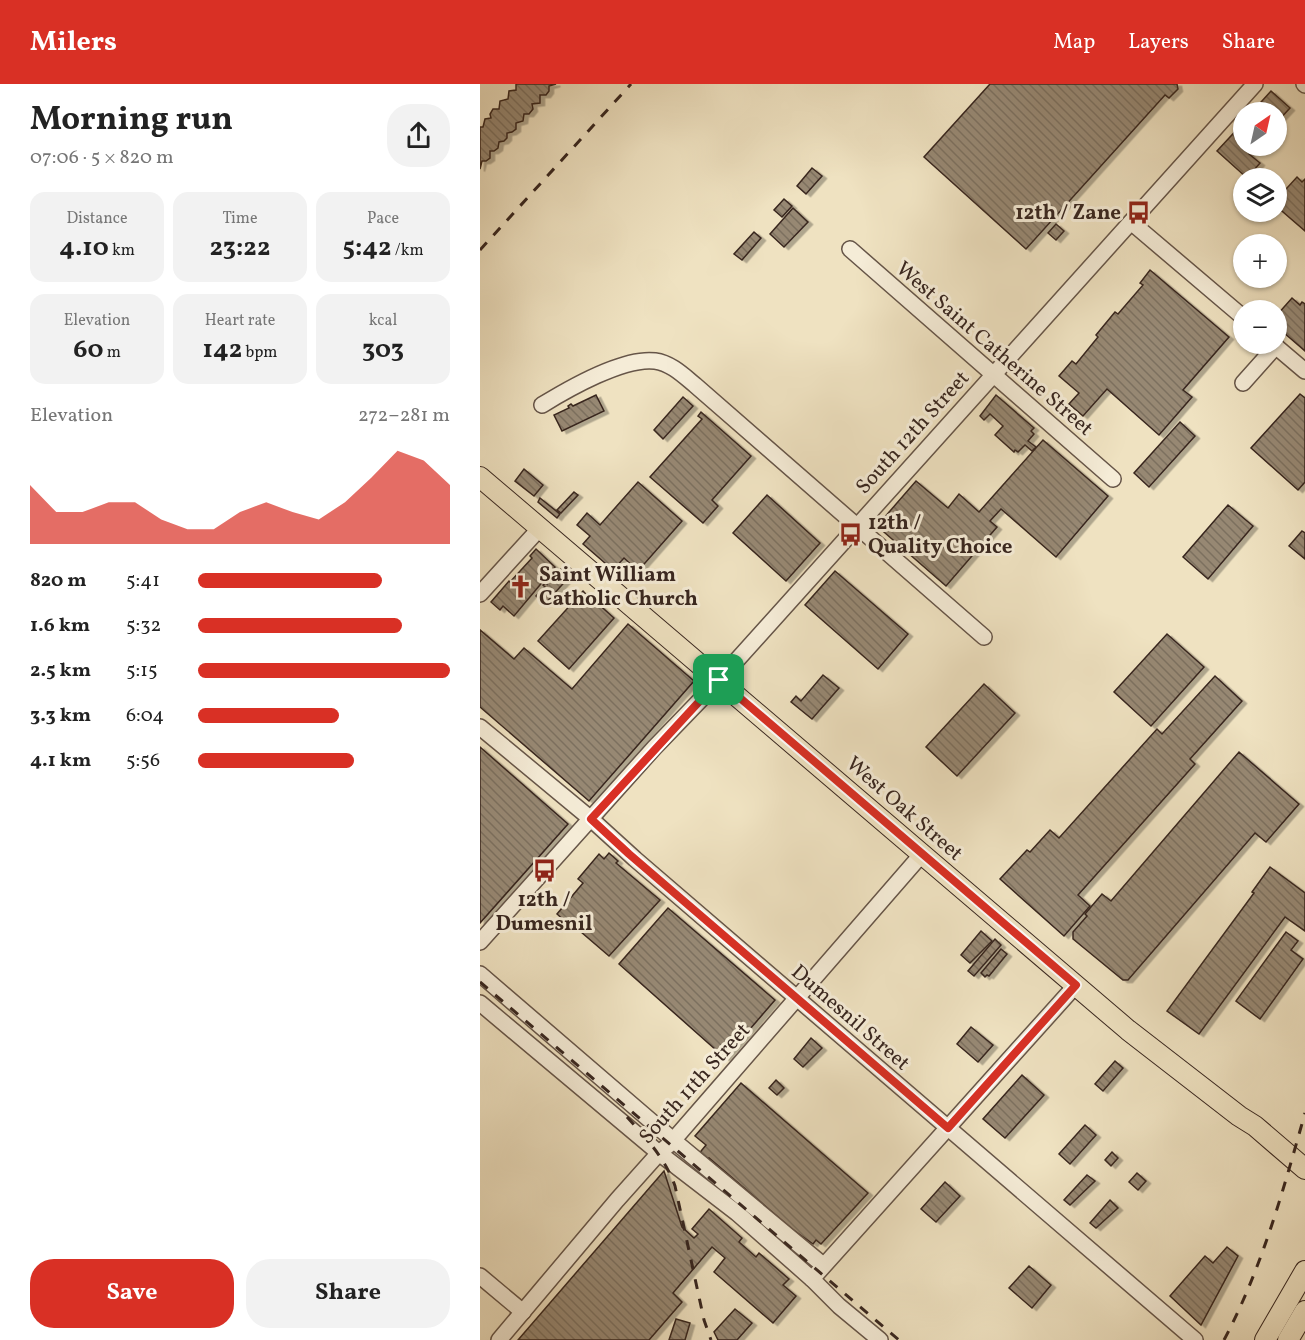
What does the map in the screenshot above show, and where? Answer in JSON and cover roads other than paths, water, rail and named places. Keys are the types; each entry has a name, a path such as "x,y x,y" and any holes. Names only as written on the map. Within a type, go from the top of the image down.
{"main road":[{"name":"West Oak Street","path":"480,477 1076,985 1194,1082 1255,1126 1304,1167"},
{"path":"1265,1340 1305,1271"},
{"path":"1288,1340 1305,1311"}],"street":[{"name":"South 12th Street","path":"480,942 719,680 1254,84"},
{"path":"1131,222 1233,309"},
{"name":"West Saint Catherine Street","path":"850,249 1113,479"},
{"path":"1243,384 1268,354"},
{"path":"1286,354 1305,370"},
{"path":"542,405 606,372 641,362 655,361 668,365 695,385 984,637"},
{"path":"480,594 540,528"},
{"name":"Dumesnil Street","path":"480,727 591,819 1195,1340"},
{"name":"South 11th Street","path":"499,1340 659,1153 673,1140 922,854"},
{"path":"480,974 823,1266"},
{"path":"812,1279 1076,985"},
{"path":"480,1003 659,1153 737,1213 880,1340"},
{"path":"480,1276 523,1312"}],"railway":[{"path":"480,250 631,84"},
{"path":"480,982 899,1340"},
{"path":"1224,1340 1261,1257 1305,1113"},
{"path":"627,1117 661,1158 675,1186 704,1320 711,1340"}],"place":[{"name":"12th / Zane","path":"1139,212"},
{"name":"12th / Quality Choice","path":"850,534"},
{"name":"Saint William Catholic Church","path":"521,586"},
{"name":"12th / Dumesnil","path":"544,871"}]}
